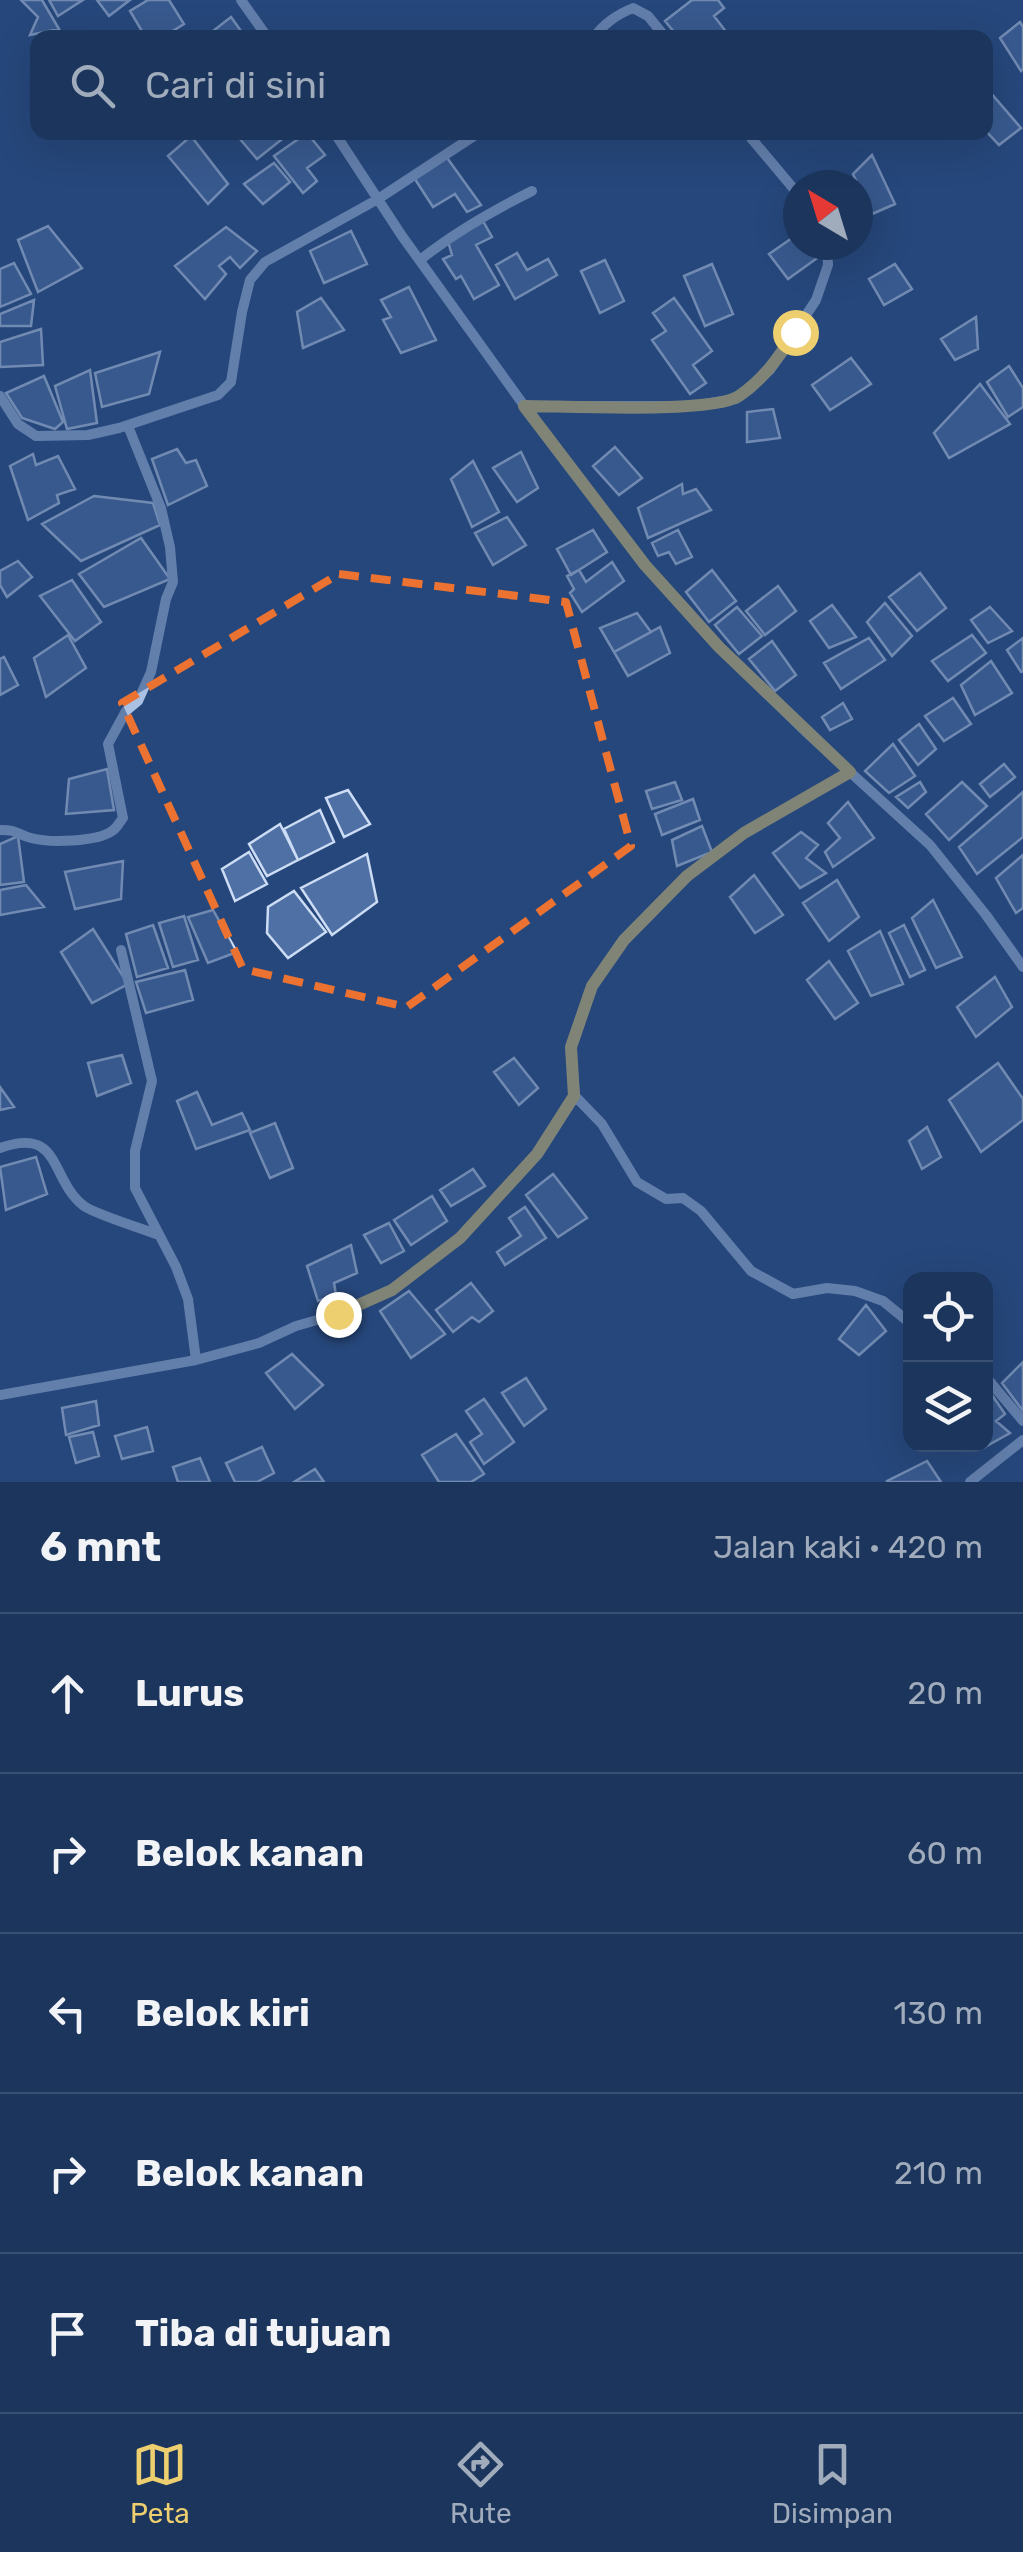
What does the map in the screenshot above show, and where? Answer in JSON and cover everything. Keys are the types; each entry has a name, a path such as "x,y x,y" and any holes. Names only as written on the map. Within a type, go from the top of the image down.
{"street":[{"path":"241,0 262,30"},
{"path":"600,30 618,14 633,8 648,16 659,30"},
{"path":"339,140 524,406 645,565 719,647 930,845 1023,967"},
{"path":"0,396 18,424 36,436 88,435 218,396 231,382 250,280 265,262 378,199 468,140"},
{"path":"753,140 783,176"},
{"path":"420,260 447,238 532,190"},
{"path":"524,406 691,406 736,398 770,370 816,300 828,260"},
{"path":"0,830 16,830 30,838 53,841 80,840 113,831 123,818 108,744 126,711 138,701 151,672 173,582 161,508 128,426"},
{"path":"0,1395 196,1360 259,1343 392,1290 460,1238 537,1154 574,1096 571,1047 592,986 624,940 687,876 744,833 850,772"},
{"path":"121,950 152,1081 135,1151 135,1188 188,1299 196,1360"},
{"path":"574,1096 602,1124 636,1182 666,1199 683,1198 700,1211 751,1271 793,1294 827,1288 854,1292 883,1301 903,1317"},
{"path":"0,1148 18,1142 36,1143 50,1153 70,1190 84,1206 157,1234"},
{"path":"993,1385 1023,1421"},
{"path":"970,1482 1023,1440"}],"highlighted area":[{"path":"339,574 566,602 631,846 407,1007 243,969 122,703"}],"building":[{"path":"21,0 42,0 59,29 32,30 38,17"},
{"path":"49,0 83,0 58,16"},
{"path":"97,0 130,0 109,16"},
{"path":"148,0 169,0 184,24 174,30 141,30 130,11"},
{"path":"692,0 718,0 724,8 714,16 725,30 672,30 665,21"},
{"path":"231,17 240,30 214,30"},
{"path":"1020,22 1023,27 1021,71 1000,38"},
{"path":"993,95 1021,128 999,145 993,139"},
{"path":"186,140 194,140 228,184 208,204 168,156"},
{"path":"241,140 281,140 257,159"},
{"path":"297,140 313,140 325,155 307,168 317,181 303,193 274,156"},
{"path":"445,155 481,205 467,212 455,194 433,207 413,176"},
{"path":"872,155 895,204 873,214 873,170 857,170"},
{"path":"274,163 290,182 263,204 244,184"},
{"path":"483,221 492,237 476,245 499,285 474,299 461,276 456,279 443,259 452,255 447,238"},
{"path":"48,226 82,268 38,292 18,240"},
{"path":"226,227 257,251 240,268 230,257 219,266 226,274 205,299 175,266"},
{"path":"351,231 367,264 324,283 310,251"},
{"path":"783,244 783,260 814,260 788,279 769,254"},
{"path":"517,253 527,270 548,259 557,275 515,299 496,265"},
{"path":"605,260 624,301 600,313 581,271"},
{"path":"14,263 31,294 0,307 0,269"},
{"path":"712,264 733,314 705,326 684,276"},
{"path":"895,264 912,289 884,305 869,279"},
{"path":"409,287 436,340 401,353 383,320 391,317 381,300"},
{"path":"321,298 344,330 303,348 297,312"},
{"path":"674,298 712,351 693,365 706,383 690,394 652,340 666,331 653,313"},
{"path":"34,300 31,326 0,326 0,314"},
{"path":"976,317 978,349 955,360 941,339"},
{"path":"41,329 43,365 0,367 0,342"},
{"path":"160,352 149,394 102,407 95,373"},
{"path":"851,358 871,384 830,410 812,385"},
{"path":"1009,366 1023,388 1023,407 1008,417 987,382"},
{"path":"90,370 97,423 67,429 55,386"},
{"path":"44,376 63,422 55,429 22,418 6,393"},
{"path":"980,384 1010,424 949,458 934,433"},
{"path":"773,409 780,438 747,442 747,412"},
{"path":"615,447 642,478 619,495 593,466"},
{"path":"177,449 186,463 196,460 207,486 168,505 152,459"},
{"path":"521,452 538,488 517,502 493,468"},
{"path":"33,454 36,465 58,456 75,489 57,495 59,503 28,520 10,466"},
{"path":"473,461 499,512 472,527 451,479"},
{"path":"682,484 683,494 696,489 711,510 648,538 638,508"},
{"path":"94,496 153,503 160,525 81,561 42,524"},
{"path":"507,517 526,545 493,565 475,533"},
{"path":"593,530 607,552 571,575 557,549"},
{"path":"678,530 692,557 676,564 669,552 658,556 652,543"},
{"path":"141,538 170,579 104,607 79,574"},
{"path":"18,561 32,577 7,597 0,585 0,571"},
{"path":"612,562 624,581 582,612 570,593 574,589 567,576 579,570 586,582"},
{"path":"712,570 736,601 709,622 686,592"},
{"path":"920,573 946,608 917,631 889,597"},
{"path":"72,580 101,622 75,641 40,596"},
{"path":"778,586 796,611 765,635 746,611"},
{"path":"885,603 912,636 892,656 867,622"},
{"path":"832,605 856,637 829,648 810,621"},
{"path":"737,607 762,636 739,654 715,625"},
{"path":"990,607 1012,631 988,643 971,620"},
{"path":"637,613 651,632 614,652 600,628"},
{"path":"660,627 670,653 628,676 614,652"},
{"path":"68,635 86,668 46,697 34,658"},
{"path":"972,635 986,653 948,681 932,661"},
{"path":"869,638 885,660 841,689 824,663"},
{"path":"1023,638 1023,671 1021,672 1007,650"},
{"path":"772,641 796,675 775,691 749,659"},
{"path":"4,657 18,685 0,695 0,659"},
{"path":"991,661 1012,693 975,715 961,685"},
{"path":"953,698 971,724 944,741 925,716"},
{"path":"843,703 852,719 830,730 822,717"},
{"path":"919,724 936,749 918,765 899,740"},
{"path":"893,744 915,776 889,793 865,771"},
{"path":"1004,764 1015,777 990,797 980,784"},
{"path":"107,769 114,810 66,814 69,779"},
{"path":"675,782 682,800 652,809 646,791"},
{"path":"920,782 926,792 908,808 896,797"},
{"path":"962,782 987,806 949,840 926,814"},
{"path":"348,790 370,824 344,837 326,798"},
{"path":"1023,792 1023,837 977,874 959,847"},
{"path":"693,799 700,820 662,835 655,814"},
{"path":"848,802 874,838 833,867 825,852 840,838 828,823"},
{"path":"320,810 334,842 298,860 284,829"},
{"path":"280,824 298,860 267,876 249,844"},
{"path":"702,826 712,852 677,866 672,840"},
{"path":"801,832 818,845 806,858 826,873 800,888 773,853"},
{"path":"18,836 24,882 0,885 0,844"},
{"path":"249,852 267,884 235,901 222,869"},
{"path":"367,854 377,902 332,935 301,888"},
{"path":"1023,855 1023,908 1016,913 996,878"},
{"path":"123,861 121,899 75,909 65,872"},
{"path":"754,875 783,915 755,933 730,897"},
{"path":"837,880 859,917 829,941 803,903"},
{"path":"26,885 44,907 0,915 0,890"},
{"path":"294,891 326,932 288,958 267,933 268,907"},
{"path":"933,900 962,957 936,968 912,918"},
{"path":"213,910 237,952 208,963 188,917"},
{"path":"184,916 198,960 173,967 159,923"},
{"path":"153,925 168,968 137,977 126,934"},
{"path":"904,925 925,970 910,977 889,933"},
{"path":"93,929 128,984 92,1003 61,952"},
{"path":"880,931 903,984 871,996 848,951"},
{"path":"829,961 858,1003 835,1019 807,980"},
{"path":"185,970 193,1000 146,1013 136,982"},
{"path":"995,977 1012,1007 976,1037 957,1007"},
{"path":"122,1055 131,1083 97,1096 88,1063"},
{"path":"514,1058 538,1088 519,1105 494,1072"},
{"path":"998,1063 1023,1099 1023,1120 981,1152 949,1100"},
{"path":"0,1087 14,1107 0,1110"},
{"path":"197,1092 212,1125 242,1113 250,1130 196,1149 177,1101"},
{"path":"275,1123 293,1168 270,1178 250,1133"},
{"path":"927,1127 941,1157 922,1169 909,1141"},
{"path":"36,1157 47,1194 6,1210 0,1167"},
{"path":"473,1169 485,1186 451,1206 440,1190"},
{"path":"553,1174 587,1218 558,1237 526,1195"},
{"path":"432,1196 447,1221 411,1245 394,1220"},
{"path":"525,1207 546,1238 505,1265 497,1252 521,1236 509,1218"},
{"path":"389,1223 404,1251 381,1263 364,1235"},
{"path":"351,1245 357,1273 334,1283 336,1295 318,1301 307,1266"},
{"path":"471,1283 493,1311 479,1322 472,1317 453,1332 436,1310"},
{"path":"409,1291 445,1334 411,1358 380,1311"},
{"path":"866,1305 886,1331 859,1355 839,1339"},
{"path":"292,1354 323,1385 295,1409 266,1373"},
{"path":"1023,1362 1023,1411 1002,1383"},
{"path":"526,1378 546,1409 524,1426 502,1393"},
{"path":"993,1396 1005,1414 996,1421 1010,1433 993,1442"},
{"path":"484,1399 514,1442 484,1464 470,1442 482,1434 466,1411"},
{"path":"96,1401 99,1425 66,1435 62,1408"},
{"path":"147,1427 153,1451 122,1459 115,1436"},
{"path":"93,1432 99,1456 76,1463 69,1437"},
{"path":"456,1434 484,1474 471,1482 439,1482 422,1455"},
{"path":"262,1447 274,1473 257,1482 235,1482 226,1463"},
{"path":"200,1458 210,1482 178,1482 173,1467"},
{"path":"927,1461 941,1482 887,1482 887,1481"},
{"path":"315,1469 324,1482 294,1482"}],"route":[{"path":"338,1314 392,1290 460,1238 537,1154 574,1096 571,1047 592,986 624,940 687,876 744,833 850,772 719,647 645,565 524,406 691,406 736,398 770,370 795,332"}]}
